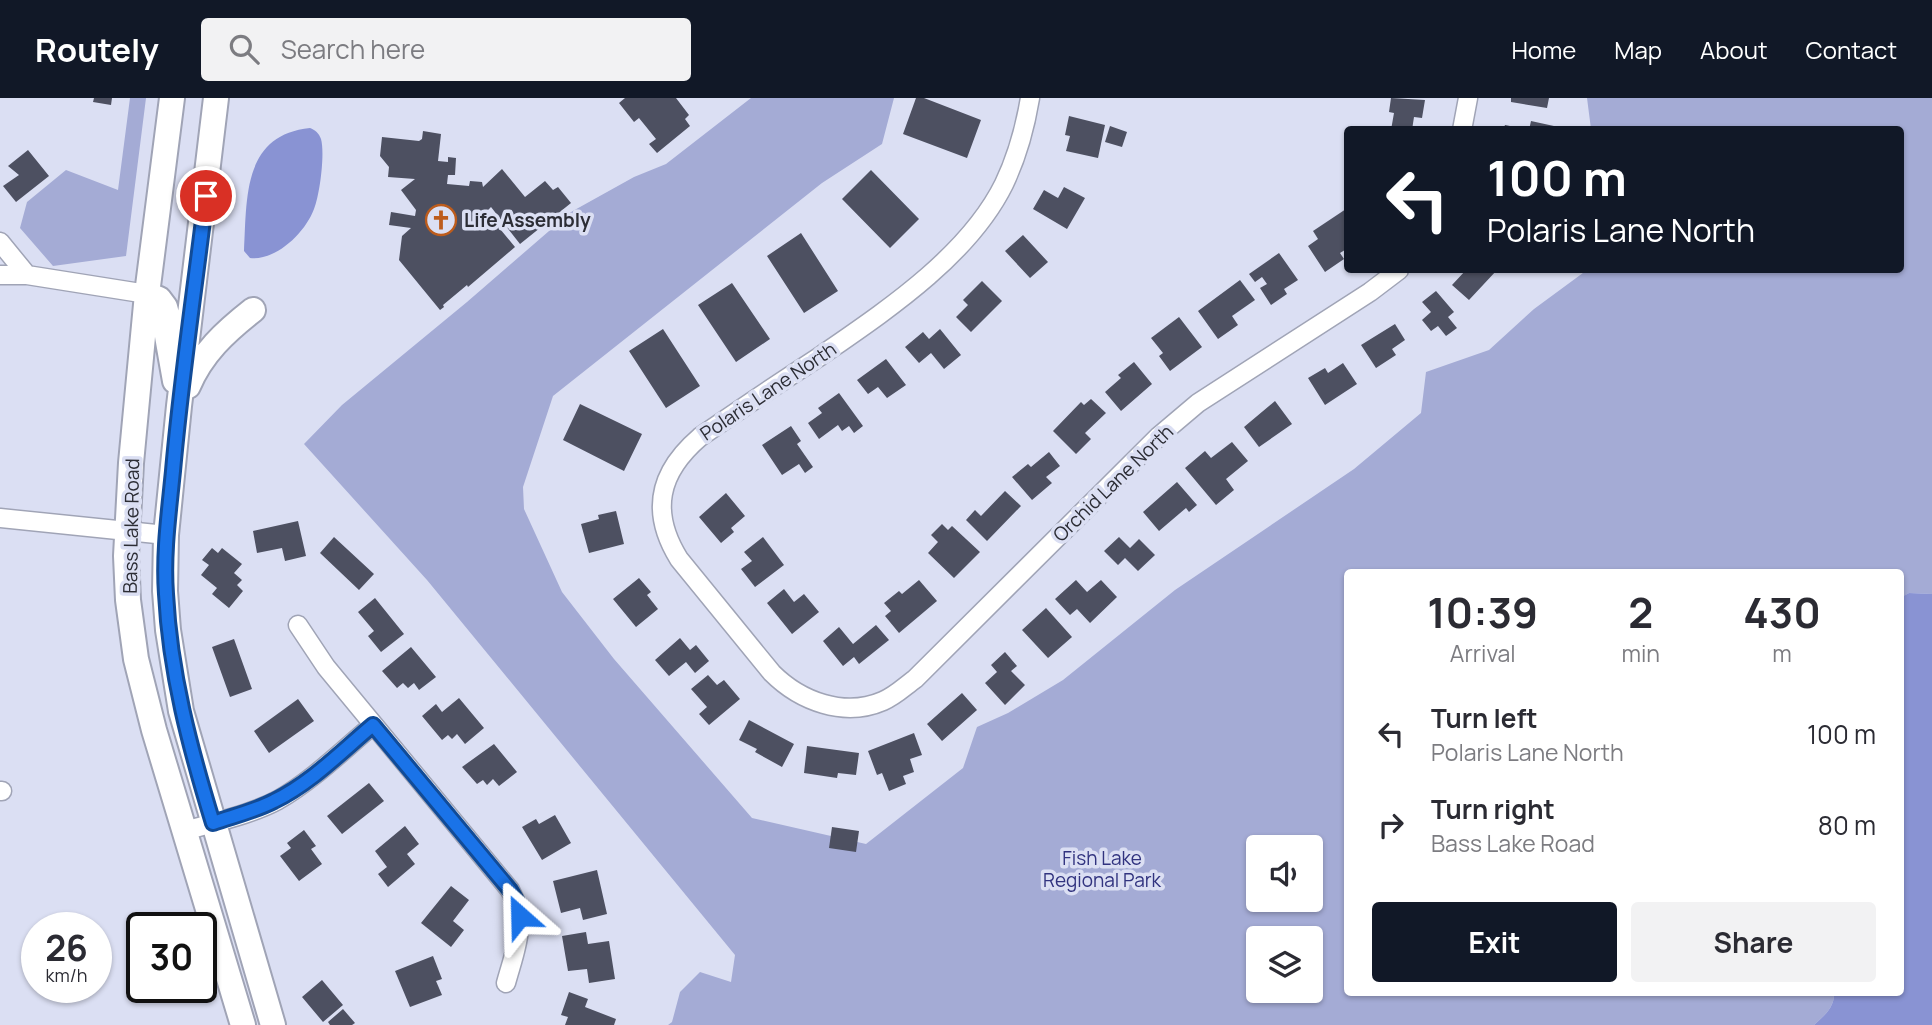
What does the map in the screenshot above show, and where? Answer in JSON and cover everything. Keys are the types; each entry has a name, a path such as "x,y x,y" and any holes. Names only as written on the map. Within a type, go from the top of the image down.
{"main road":[{"name":"Bass Lake Road","path":"172,98 131,463 127,531 128,600 136,660 154,730 243,1025"},
{"name":"Bass Lake Road","path":"216,98 179,406 166,535 165,591 174,673 188,737 273,1025"},
{"path":"209,171 230,98"},
{"path":"148,294 159,299 165,307 179,406"},
{"path":"179,406 196,367 213,344 253,310"}],"street":[{"name":"Polaris Lane North","path":"842,708 804,698 784,686 755,652 679,559 666,539 662,519 663,489 670,471 684,450 699,437 872,321 924,280 958,246 1003,186 1016,156 1030,98"},
{"path":"1463,126 1468,98"},
{"path":"0,242 27,275"},
{"name":"Orchid Lane North","path":"842,708 866,707 894,696 915,679 1141,454 1198,403 1395,273"},
{"path":"0,275 27,275 148,294"},
{"path":"0,518 166,535"},
{"path":"298,625 313,650 510,890 518,904 520,932 506,983"},
{"path":"185,831 278,800 373,725"}],"green space":[{"path":"130,98 146,98 126,256 53,266 20,228 27,202 66,170 118,190"},
{"name":"Fish Lake Regional Park","path":"751,98 894,98 882,144 822,183 553,396 523,487 524,509 562,592 614,659 752,818 866,844 963,768 977,727 1008,713 1063,680 1175,590 1354,469 1421,413 1426,372 1489,350 1534,309 1583,273 1904,273 1904,126 1591,126 1587,98 1932,98 1932,594 1909,593 1904,596 1904,569 1344,569 1344,996 1834,996 1828,1011 1814,1025 668,1025 672,1022 680,992 700,972 731,982 735,955 427,580 304,444 342,405 571,212 634,177 666,164"}],"shaded area":[{"path":"310,128 321,139 322,154 318,194 310,218 297,236 279,250 260,258 250,258 244,251 246,211 248,191 260,156 271,143 288,133"},
{"path":"1909,593 1932,594 1932,1025 1814,1025 1831,1007 1834,996 1904,996 1904,596"}],"building":[{"path":"94,98 112,98 111,105 93,102"},
{"path":"625,98 676,98 689,115 685,119 690,126 657,153 649,144 656,139 639,118 634,122 619,103"},
{"path":"916,98 924,98 981,120 967,158 903,134"},
{"path":"1391,98 1425,100 1422,118 1414,117 1413,126 1392,126 1394,113 1389,112"},
{"path":"1511,98 1549,98 1547,108 1511,102"},
{"path":"1069,116 1105,125 1098,158 1066,151 1070,136 1065,135"},
{"path":"1531,121 1554,126 1530,126"},
{"path":"1110,126 1127,132 1122,147 1105,142"},
{"name":"Life Assembly","path":"423,131 441,134 438,161 448,162 448,157 456,158 455,175 448,175 447,184 469,186 470,181 482,182 483,187 502,169 525,197 545,181 553,190 558,187 571,203 520,244 491,207 486,212 515,247 440,310 399,260 402,236 411,228 389,225 391,212 415,216 416,210 401,190 415,179 388,177 389,167 380,156 382,137 419,141"},
{"path":"28,150 49,176 16,202 3,186 19,175 8,166"},
{"path":"871,170 919,219 890,248 842,199"},
{"path":"1064,187 1085,198 1067,229 1033,209 1044,190 1058,198"},
{"path":"1344,210 1344,250 1340,253 1344,259 1325,272 1308,246 1318,239 1313,231"},
{"path":"801,233 838,291 804,313 767,256"},
{"path":"1023,235 1048,262 1030,278 1005,251"},
{"path":"1279,253 1298,280 1284,289 1287,294 1271,305 1260,288 1267,284 1262,277 1255,282 1249,274"},
{"path":"1463,273 1494,273 1469,300 1452,285"},
{"path":"1240,280 1255,300 1232,316 1238,325 1218,339 1198,311"},
{"path":"982,281 1002,301 971,332 956,317 968,305 963,300"},
{"path":"732,283 770,339 736,362 698,305"},
{"path":"1436,291 1454,312 1448,317 1457,328 1446,336 1438,326 1431,331 1422,320 1431,312 1422,302"},
{"path":"1179,317 1202,347 1170,371 1159,356 1163,353 1151,338"},
{"path":"1395,324 1405,340 1392,349 1396,355 1376,368 1361,345"},
{"path":"663,329 700,386 666,408 629,351"},
{"path":"940,329 961,355 944,369 931,353 919,363 905,347 923,332 929,339"},
{"path":"886,359 906,385 887,398 878,387 868,394 857,380"},
{"path":"1134,362 1152,384 1121,411 1105,392 1121,378 1118,375"},
{"path":"1343,363 1357,384 1325,405 1308,378 1325,368 1328,373"},
{"path":"839,393 863,426 854,433 849,426 842,431 838,425 819,439 808,423 822,413 818,408"},
{"path":"1091,399 1106,413 1085,433 1091,439 1076,454 1053,431 1081,402 1084,405"},
{"path":"1275,401 1292,424 1259,447 1244,427"},
{"path":"580,404 642,434 624,471 563,440"},
{"path":"791,426 801,441 797,444 813,467 805,473 799,464 782,475 762,445"},
{"path":"1232,442 1248,461 1226,479 1234,490 1216,505 1185,468 1205,451 1211,458"},
{"path":"1049,452 1060,466 1046,477 1052,483 1032,500 1012,477 1028,464 1031,467"},
{"path":"1177,482 1197,505 1189,512 1186,508 1159,531 1143,512"},
{"path":"1005,491 1021,506 987,541 966,520 975,510 981,516"},
{"path":"726,493 745,516 731,528 734,532 721,543 699,517"},
{"path":"616,511 624,544 589,553 581,524 599,519 598,515"},
{"path":"298,521 306,556 285,561 282,548 257,553 253,531"},
{"path":"942,524 948,530 952,526 980,552 954,578 928,553 938,542 931,535"},
{"path":"334,537 374,574 359,590 320,553"},
{"path":"763,537 784,565 755,587 741,569 752,561 744,552"},
{"path":"1119,537 1130,548 1139,539 1155,555 1138,571 1125,558 1118,565 1104,551"},
{"path":"212,548 218,553 222,548 242,564 234,573 242,580 237,585 243,591 229,608 212,594 217,588 201,575 209,565 202,560"},
{"path":"639,578 651,592 647,595 658,609 636,627 613,599"},
{"path":"919,580 937,601 899,633 885,616 891,611 884,603 899,591 902,594"},
{"path":"1076,580 1087,592 1101,580 1117,597 1090,623 1077,609 1070,615 1055,599"},
{"path":"784,589 794,602 804,594 819,612 792,634 767,603"},
{"path":"375,598 404,634 381,652 368,636 374,631 358,612"},
{"path":"1046,608 1072,637 1048,658 1022,630"},
{"path":"876,625 889,640 859,664 854,657 843,666 823,641 839,627 853,644"},
{"path":"680,638 690,650 696,645 709,661 695,673 686,662 669,676 655,660"},
{"path":"234,639 252,689 230,697 212,647"},
{"path":"411,647 436,677 419,690 414,683 408,688 403,683 397,688 382,671"},
{"path":"1005,652 1017,666 1011,671 1025,685 1005,705 985,683 997,672 991,665"},
{"path":"708,675 717,685 724,680 740,699 709,725 699,714 707,707 691,689"},
{"path":"962,693 977,710 942,741 927,724"},
{"path":"459,698 484,728 465,744 457,734 452,739 448,735 442,740 422,716 436,704 442,712"},
{"path":"298,699 314,721 269,753 254,731"},
{"path":"749,720 794,744 782,767 739,740"},
{"path":"914,733 922,755 910,759 914,772 903,776 906,784 889,791 882,773 877,775 868,751"},
{"path":"494,744 517,772 499,786 493,779 487,785 483,780 477,784 462,767"},
{"path":"807,746 859,753 856,775 838,773 837,778 804,773"},
{"path":"369,783 384,801 342,834 327,816"},
{"path":"555,815 571,843 542,860 522,827 536,819 539,824"},
{"path":"405,826 419,844 407,854 415,864 388,887 378,874 387,867 375,851"},
{"path":"832,827 859,831 856,852 829,848"},
{"path":"304,830 316,846 311,849 322,864 299,881 280,856 291,848 287,843"},
{"path":"597,870 607,914 583,920 580,908 561,913 553,881"},
{"path":"451,886 469,900 453,921 464,930 451,947 421,923"},
{"path":"586,932 588,944 609,941 615,979 589,983 587,969 568,971 562,936"},
{"path":"433,956 442,979 436,981 442,995 410,1007 395,971"},
{"path":"322,980 343,1005 323,1022 302,997"},
{"path":"569,992 588,999 585,1007 616,1019 614,1025 565,1025 568,1017 561,1015"},
{"path":"343,1009 355,1023 330,1025 328,1022"}],"place":[{"name":"Life Assembly","path":"441,220"}],"route":[{"path":"206,196 179,406 166,535 165,591 168,630 181,711 213,823 278,800 373,725 510,890 518,904 520,916"}]}
